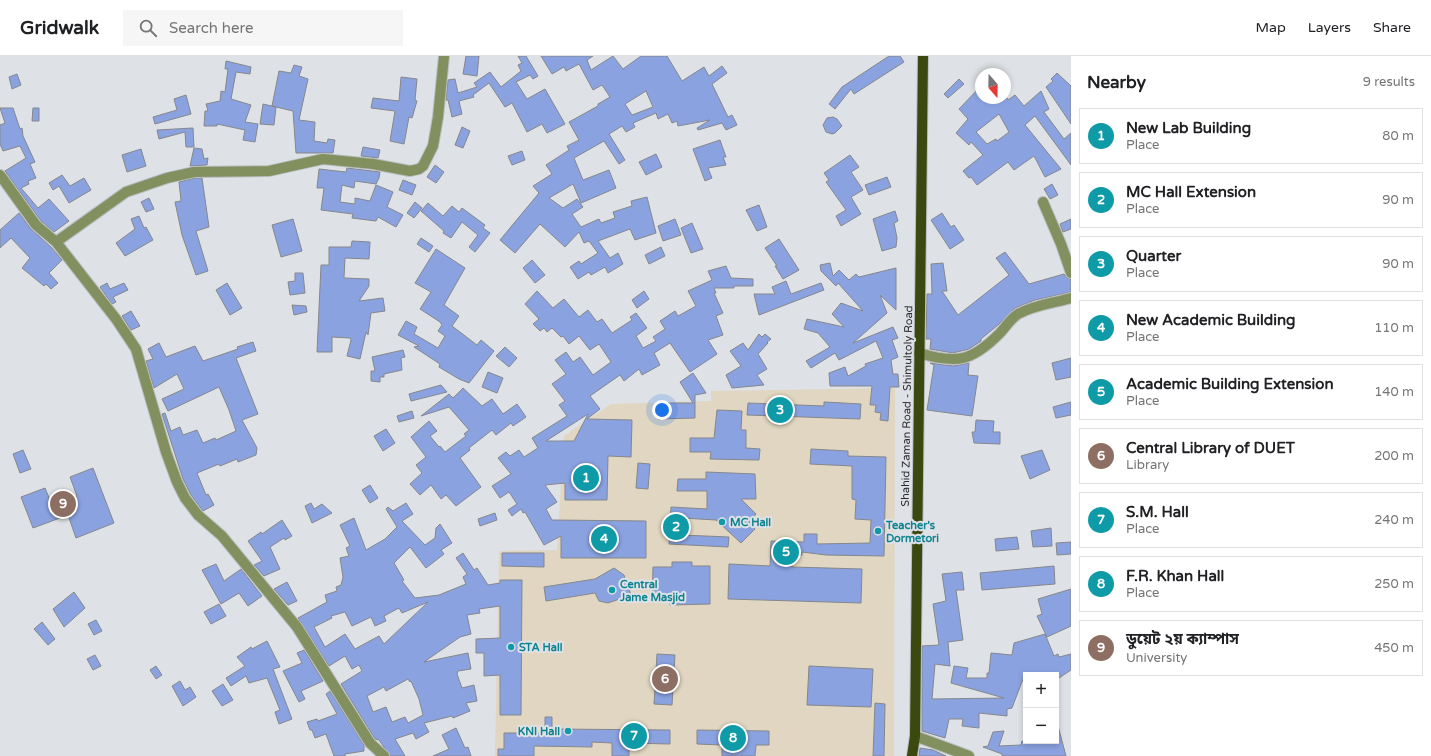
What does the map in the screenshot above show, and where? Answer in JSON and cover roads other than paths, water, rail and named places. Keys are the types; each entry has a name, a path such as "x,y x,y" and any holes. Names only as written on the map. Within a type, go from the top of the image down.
{"main road":[{"name":"Shahid Zaman Road - Shimultoly Road","path":"912,756 915,736 924,56"}],"street":[{"path":"56,242 126,192 167,178 194,172 269,171 322,159 373,164 410,171 419,169 423,166 433,146 438,117 444,56"},
{"path":"0,175 36,224 56,242 116,319 136,350 166,452 185,498 198,515 222,536 292,621 370,743 384,756"},
{"path":"1043,202 1061,244 1071,273"},
{"path":"919,353 940,359 956,360 969,356 985,347 1017,315 1030,309 1071,298"},
{"path":"915,736 969,756"}],"place":[{"name":"Quarter","path":"780,410"},
{"name":"New Lab Building","path":"586,478"},
{"name":"ডুয়েট ২য় ক্যাম্পাস","path":"63,504"},
{"name":"MC Hall","path":"722,522"},
{"name":"MC Hall Extension","path":"676,527"},
{"name":"Teacher's Dormetori","path":"878,531"},
{"name":"New Academic Building","path":"604,539"},
{"name":"Academic Building Extension","path":"786,552"},
{"name":"Central Jame Masjid","path":"612,590"},
{"name":"STA Hall","path":"511,647"},
{"name":"Central Library of DUET","path":"665,679"},
{"name":"KNI Hall","path":"568,731"},
{"name":"S.M. Hall","path":"634,736"},
{"name":"F.R. Khan Hall","path":"733,738"}]}
